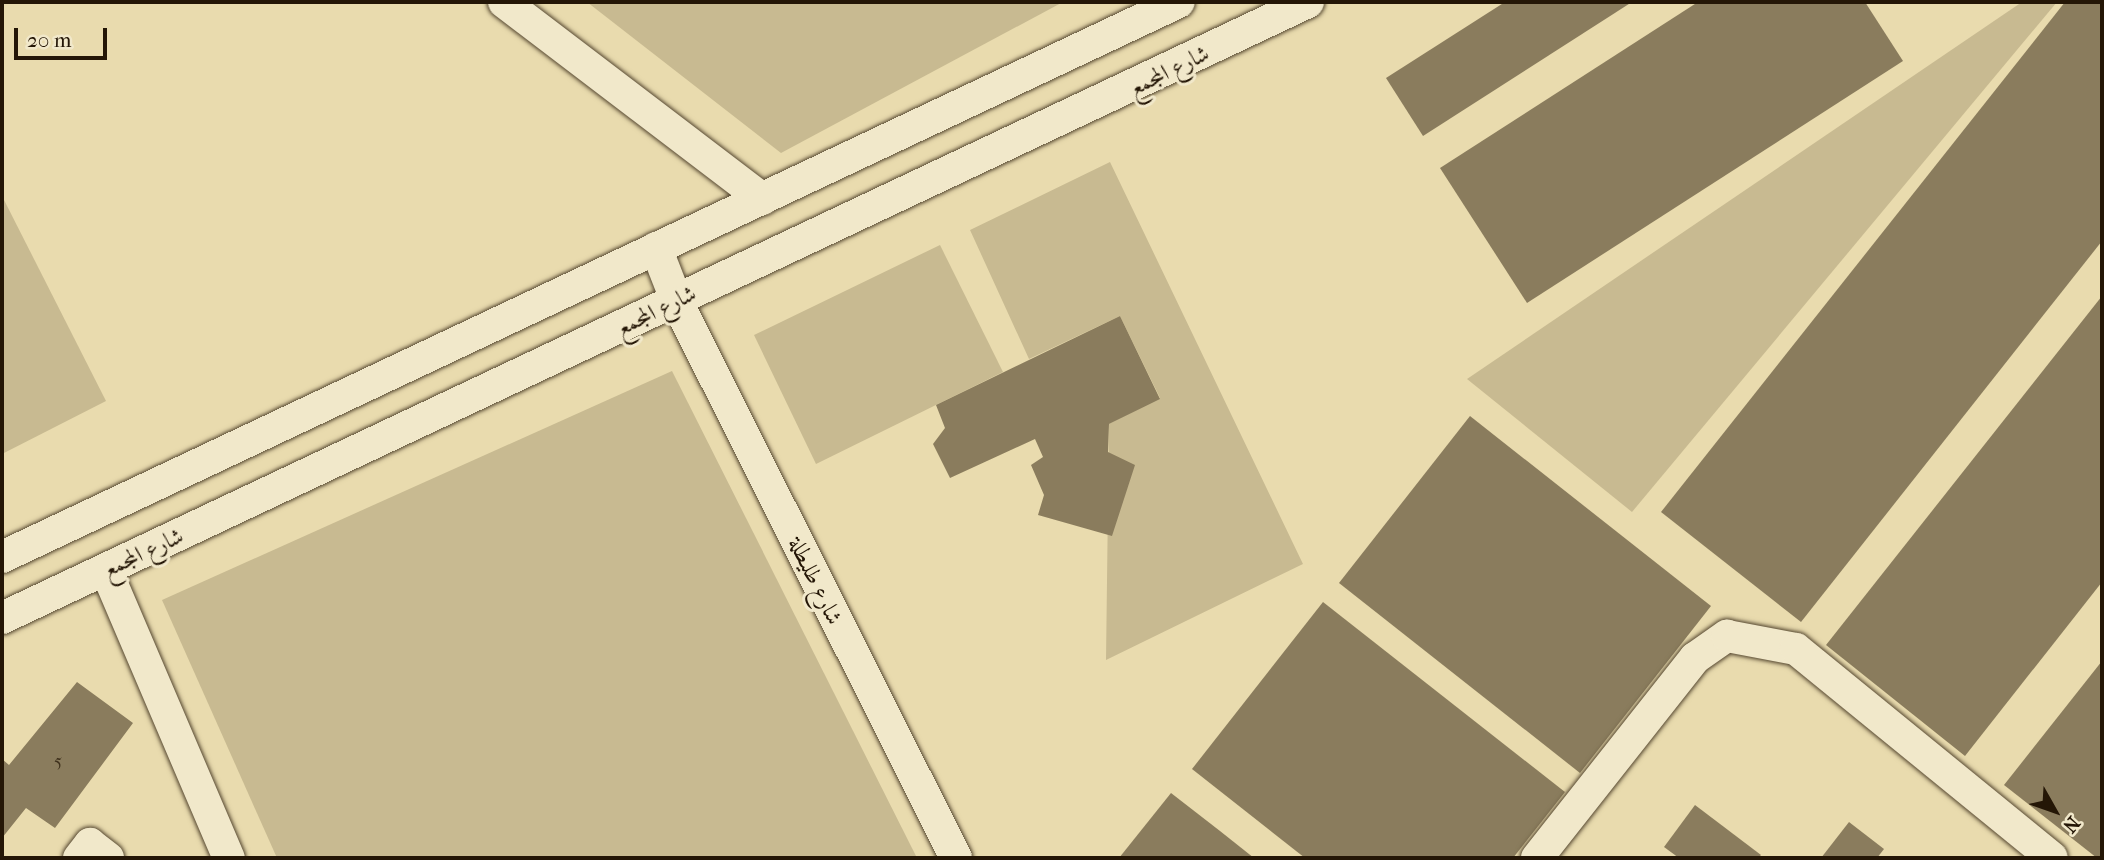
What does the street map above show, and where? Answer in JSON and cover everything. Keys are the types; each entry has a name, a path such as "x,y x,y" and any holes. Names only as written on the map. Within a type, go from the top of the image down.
{"street":[{"path":"504,2 762,199"},
{"path":"2,557 1179,2"},
{"name":"شارع المجمع","path":"2,618 677,302 1308,2"},
{"name":"شارع طليطلة","path":"656,248 677,302 956,858"},
{"path":"106,570 229,858"},
{"path":"1537,858 1695,658 1727,636 1796,649 2052,858"},
{"path":"79,858 90,844 108,858"}],"shaded area":[{"path":"587,2 1063,2 781,153"},
{"path":"2022,2 2057,2 1632,512 1467,379"},
{"path":"1110,162 1303,564 1106,660 1109,424 1160,398 1120,316 1029,359 970,230"},
{"path":"2,196 106,401 2,454"},
{"path":"940,245 1003,372 816,464 754,335"},
{"path":"672,371 917,858 277,858 162,600"}],"building":[{"path":"1505,2 1632,2 1423,136 1386,78"},
{"path":"1698,2 1865,2 1903,61 1527,303 1440,168"},
{"path":"2065,2 2102,2 2102,241 1801,622 1661,512"},
{"path":"2102,296 2102,582 1965,756 1826,645"},
{"path":"1120,316 1160,399 1109,424 1108,452 1135,465 1112,536 1038,515 1044,495 1031,465 1043,457 1035,439 950,478 933,444 945,428 936,405"},
{"path":"1470,416 1711,606 1580,773 1339,583"},
{"path":"1323,602 1565,792 1513,858 1305,858 1192,769"},
{"path":"2102,661 2102,858 2097,858 2004,785"},
{"path":"77,682 133,723 55,828 26,808 2,838 2,759 9,765"},
{"path":"1171,793 1220,831 1254,858 1119,858"},
{"path":"1695,805 1761,855 1758,858 1679,858 1664,847"},
{"path":"1849,822 1884,849 1877,858 1821,858"}]}
